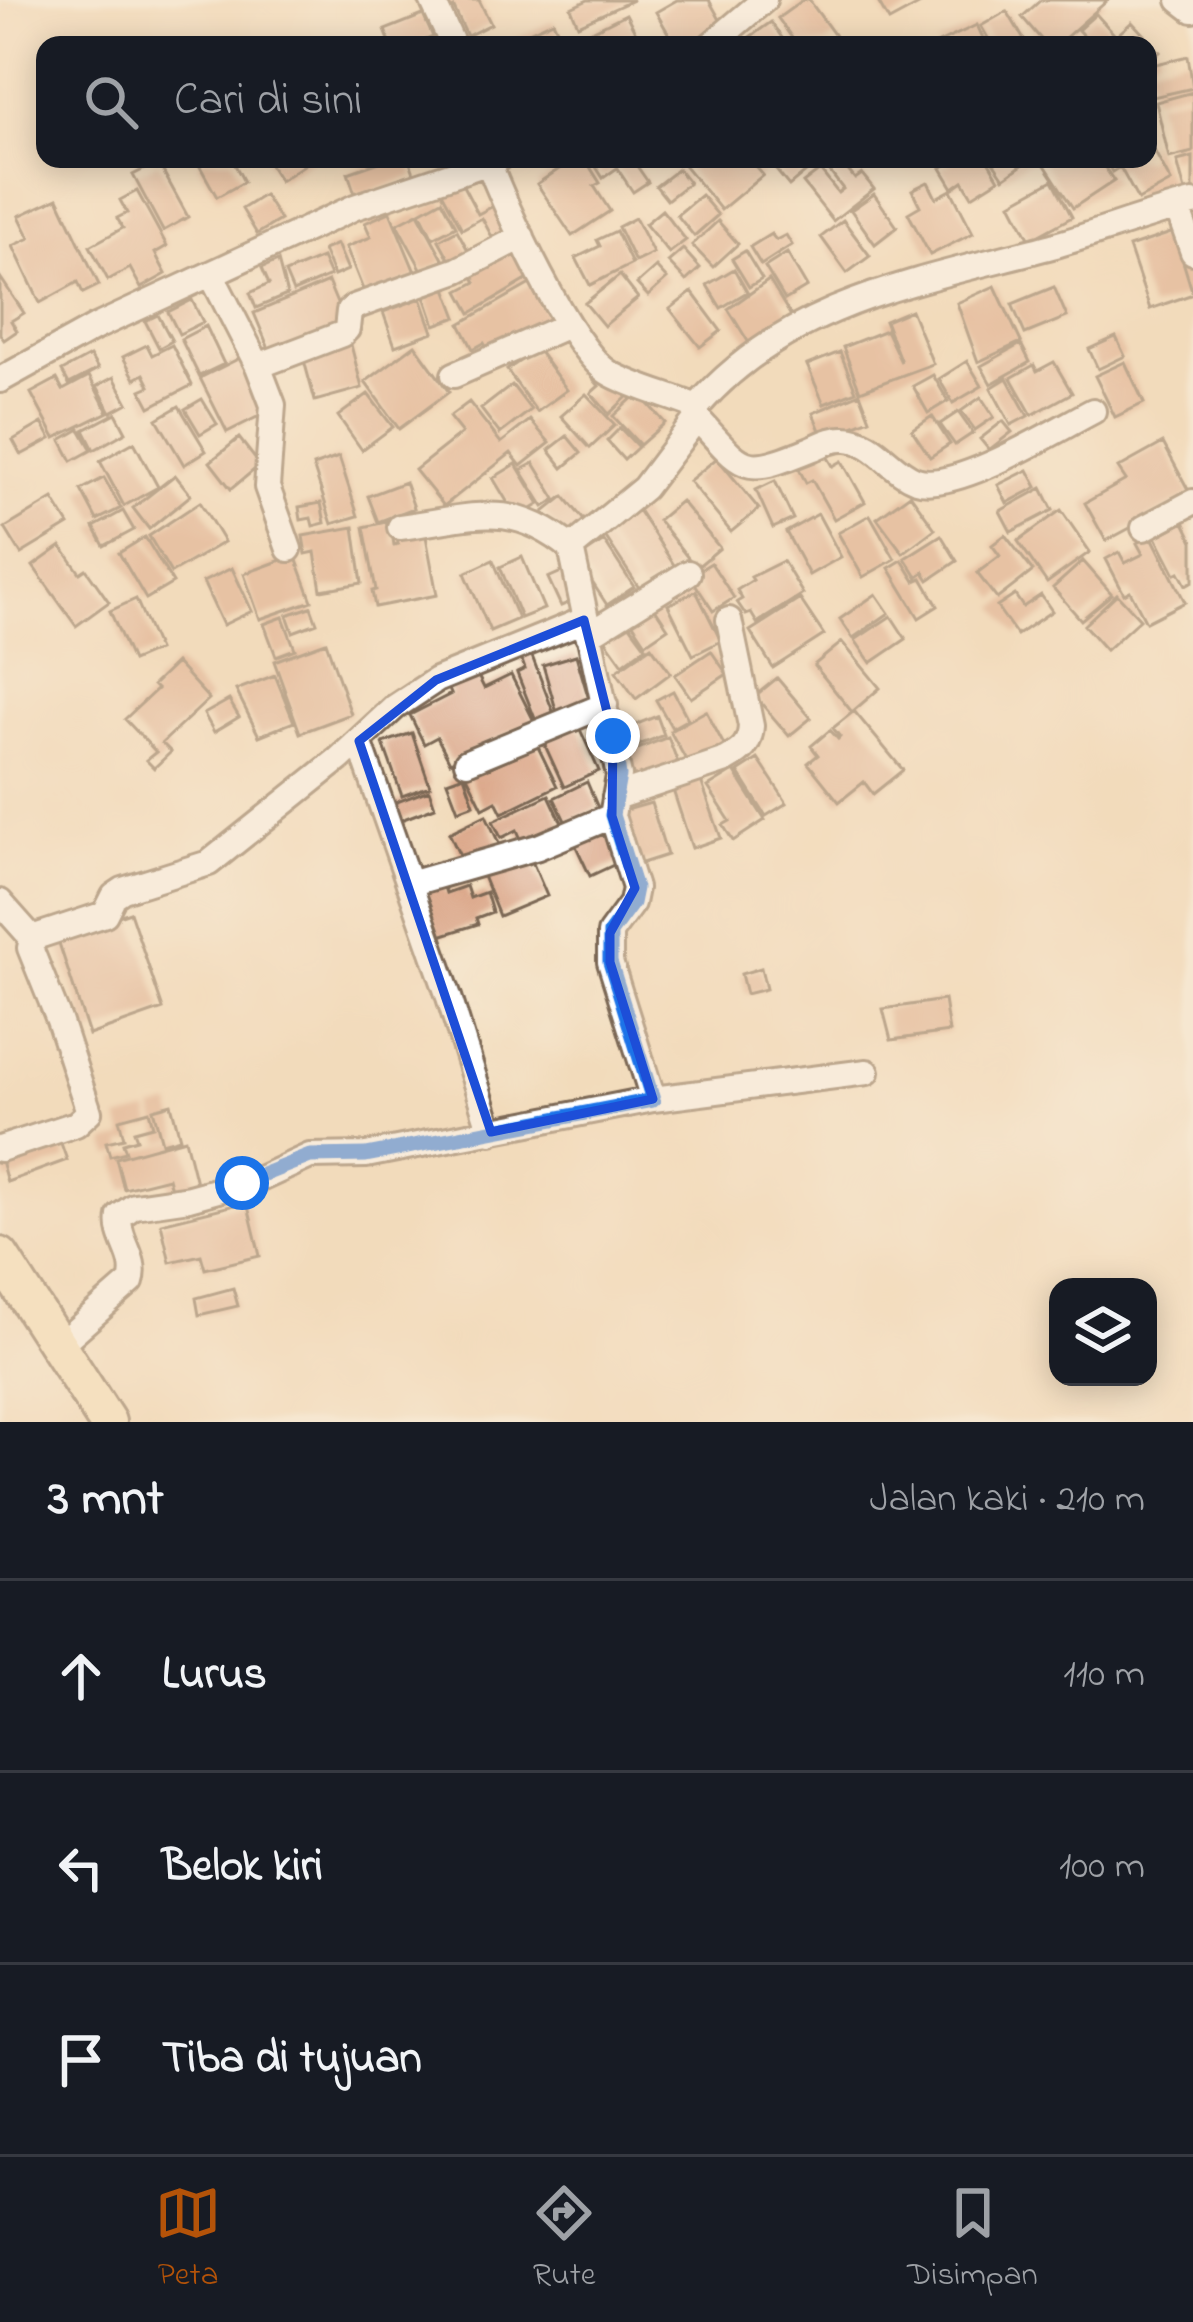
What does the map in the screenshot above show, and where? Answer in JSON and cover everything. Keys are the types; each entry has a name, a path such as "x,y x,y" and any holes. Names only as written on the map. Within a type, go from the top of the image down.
{"main road":[{"path":"0,1256 107,1422"}],"street":[{"path":"432,0 449,36"},
{"path":"1180,0 1193,10"},
{"path":"720,36 755,3"},
{"path":"0,380 96,327 355,207 468,168"},
{"path":"494,168 522,237 568,325 610,374 697,413 735,459 749,468 767,467 836,439 854,439 912,479 925,482 979,470 1093,411"},
{"path":"571,548 644,488 711,392 779,338 844,303 1185,205 1193,252"},
{"path":"258,366 341,334 354,307 458,270 522,237"},
{"path":"211,274 273,405 267,487 289,549"},
{"path":"454,374 568,325"},
{"path":"1144,528 1193,502"},
{"path":"400,527 504,514 544,526 571,548 619,776 614,806 635,888 632,903 610,933 610,962 653,1100"},
{"path":"32,938 105,914 113,896 123,890 209,863 395,707 436,680 586,627 688,573"},
{"path":"409,884 538,847 614,806 742,751 751,739 729,620"},
{"path":"467,762 605,705"},
{"path":"358,741 449,997 491,1132"},
{"path":"0,902 32,938"},
{"path":"0,1149 76,1124 89,1112 30,948 32,938"},
{"path":"58,1346 131,1282 135,1272 118,1230 121,1216 134,1206 189,1198 242,1183 310,1156 366,1155 653,1100 867,1072"}],"highlighted area":[{"path":"584,620 613,736 612,816 635,888 610,933 610,962 653,1099 491,1132 359,741 436,680"}],"building":[{"path":"444,0 479,0 491,24 467,36 454,8 449,11"},
{"path":"588,0 633,0 578,25 571,8"},
{"path":"677,0 709,0 724,27 708,36 670,36 656,12"},
{"path":"809,0 835,36 791,36 778,18"},
{"path":"877,0 928,0 889,21"},
{"path":"1041,0 1108,0 1067,36 1038,36 1022,17"},
{"path":"1007,11 1022,36 987,36 981,26"},
{"path":"626,14 637,36 582,36"},
{"path":"1096,14 1114,34 1084,36 1078,30"},
{"path":"423,15 433,36 387,36 385,30"},
{"path":"553,21 560,36 520,36"},
{"path":"771,22 781,36 751,36"},
{"path":"1132,22 1145,36 1116,36"},
{"path":"977,25 982,36 953,36"},
{"path":"1188,56 1193,88 1157,96 1157,64"},
{"path":"1193,92 1193,152 1169,158 1157,102"},
{"path":"1157,156 1171,182 1138,200 1121,168 1157,168"},
{"path":"1193,157 1193,197 1187,199 1177,161"},
{"path":"161,168 188,217 163,231 133,175"},
{"path":"201,168 237,168 244,182 217,197"},
{"path":"272,168 300,168 280,181"},
{"path":"362,168 412,168 415,176 356,197 348,173"},
{"path":"561,168 591,168 600,183 594,186 610,211 572,236 537,184"},
{"path":"597,168 617,168 603,178"},
{"path":"617,168 638,168 648,182 633,192"},
{"path":"687,168 757,168 763,175 721,210"},
{"path":"774,168 811,168 789,186"},
{"path":"846,168 855,179 862,174 874,189 833,221 803,183 820,170 838,193 843,189 830,172"},
{"path":"941,168 992,168 999,179 972,196 963,181 953,188"},
{"path":"997,168 1018,168 1004,178"},
{"path":"1047,168 1105,168 1114,181 1073,208"},
{"path":"678,169 689,183 667,200 656,186"},
{"path":"1053,180 1072,217 1030,240 1011,203"},
{"path":"461,182 478,214 499,203 516,235 497,246 482,218 462,229 442,192"},
{"path":"928,182 936,198 951,190 973,233 930,255 908,213 920,206 912,190"},
{"path":"137,191 167,246 155,253 166,274 141,288 130,268 108,280 90,246 123,228 117,218 127,213 120,200"},
{"path":"874,194 897,227 875,244 851,210"},
{"path":"264,195 280,220 257,234 242,209"},
{"path":"701,195 718,215 694,236 677,215"},
{"path":"58,198 99,285 83,293 78,282 40,303 13,246 30,238 19,216"},
{"path":"442,200 456,226 433,238 420,212"},
{"path":"662,210 686,240 669,253 645,224"},
{"path":"390,212 417,277 366,297 346,247 371,237 365,223"},
{"path":"418,213 444,261 423,272 397,224"},
{"path":"635,218 653,253 635,262 618,227"},
{"path":"843,220 870,256 847,273 821,237"},
{"path":"718,221 738,244 713,267 692,245"},
{"path":"457,230 470,254 452,264 439,240"},
{"path":"616,231 632,264 590,285 576,258"},
{"path":"1174,232 1193,294 1150,309 1129,247"},
{"path":"771,234 776,240 786,235 792,245 761,265 750,247"},
{"path":"337,244 348,270 334,276 323,250"},
{"path":"513,248 530,278 471,313 459,291 476,282 470,272"},
{"path":"683,249 700,268 686,281 668,262"},
{"path":"745,251 762,279 749,287 732,259"},
{"path":"787,253 807,287 785,300 765,267"},
{"path":"322,258 330,276 293,292 285,273"},
{"path":"278,261 287,295 256,308 250,293 269,284 262,268"},
{"path":"656,267 667,279 648,296 637,284"},
{"path":"734,269 747,292 721,308 707,285"},
{"path":"620,275 638,298 604,326 585,303"},
{"path":"0,277 24,313 11,321 17,331 4,340 0,334"},
{"path":"769,280 791,316 749,343 728,309"},
{"path":"328,282 346,325 272,356 254,313"},
{"path":"530,284 550,320 490,354 484,343 473,349 460,324"},
{"path":"995,286 1021,342 978,362 957,303"},
{"path":"1054,287 1067,317 1025,334 1012,304"},
{"path":"446,288 457,317 435,325 425,296"},
{"path":"692,292 721,331 700,347 670,309"},
{"path":"421,298 433,332 395,346 383,312"},
{"path":"192,300 203,322 179,334 168,312"},
{"path":"911,310 933,364 860,391 843,347 886,330 901,362 885,321"},
{"path":"158,315 172,341 159,348 145,321"},
{"path":"206,326 224,364 199,376 181,339"},
{"path":"1116,337 1125,356 1098,369 1089,349"},
{"path":"350,341 362,388 315,401 302,353"},
{"path":"1021,344 1030,362 991,384 981,366"},
{"path":"147,345 152,355 172,345 192,385 150,407 141,390 150,386 144,374 135,379 123,357"},
{"path":"415,345 449,392 399,429 365,382"},
{"path":"537,349 567,390 537,412 507,370"},
{"path":"840,352 856,391 824,404 807,365"},
{"path":"90,356 98,369 69,384 62,371"},
{"path":"240,358 267,412 227,432 200,378"},
{"path":"967,361 982,386 953,403 939,379"},
{"path":"1054,362 1072,393 1032,415 1011,378 1034,365 1037,371"},
{"path":"1125,362 1144,403 1115,417 1095,376"},
{"path":"604,371 627,397 609,414 591,393 599,386 594,380"},
{"path":"933,375 948,401 928,413 913,386"},
{"path":"89,376 108,412 55,438 31,393 57,379 63,390"},
{"path":"114,377 128,403 111,412 97,386"},
{"path":"1007,378 1028,416 1011,425 991,388"},
{"path":"512,385 531,410 500,434 481,409"},
{"path":"638,393 665,423 640,445 613,416"},
{"path":"860,393 870,419 823,438 813,413"},
{"path":"368,394 393,427 362,450 338,416"},
{"path":"586,394 615,425 590,448 561,416"},
{"path":"981,397 994,417 975,430 961,411"},
{"path":"202,399 217,424 200,434 185,409"},
{"path":"469,402 501,443 530,420 550,443 521,466 511,453 444,506 415,470 462,433 449,417"},
{"path":"179,406 206,451 184,465 157,419"},
{"path":"958,412 973,433 955,445 940,424"},
{"path":"116,413 126,432 94,450 84,430"},
{"path":"932,416 950,444 930,457 912,430"},
{"path":"1003,421 1012,432 989,450 980,439"},
{"path":"42,423 51,439 21,455 13,440"},
{"path":"620,428 638,447 624,460 607,441"},
{"path":"80,429 92,450 72,461 61,440"},
{"path":"567,436 581,453 563,468 549,450"},
{"path":"239,438 260,465 231,489 210,462"},
{"path":"134,442 158,487 124,506 100,461"},
{"path":"1163,443 1191,495 1106,541 1085,503 1126,480 1118,468"},
{"path":"824,451 833,466 842,461 865,502 834,519 812,480 806,483 797,465"},
{"path":"339,457 358,516 332,524 313,466"},
{"path":"717,458 759,509 731,532 689,481"},
{"path":"534,463 556,499 544,507 521,470"},
{"path":"516,464 540,504 517,518 493,478"},
{"path":"1028,470 1037,487 1007,503 998,485"},
{"path":"175,475 191,495 149,529 133,508"},
{"path":"104,478 121,508 97,520 81,490"},
{"path":"775,481 793,519 773,528 756,490"},
{"path":"405,482 414,508 378,522 368,496"},
{"path":"1042,488 1053,510 1011,532 1000,511"},
{"path":"910,494 935,529 903,553 877,518"},
{"path":"564,496 588,525 567,541 544,512"},
{"path":"53,499 69,525 21,554 5,528"},
{"path":"681,501 720,548 696,568 658,520"},
{"path":"200,502 224,542 171,573 149,536"},
{"path":"321,503 325,523 313,526 311,518 301,520 299,507"},
{"path":"638,510 676,568 641,591 603,533"},
{"path":"1061,510 1090,552 1047,583 1018,541"},
{"path":"123,511 134,530 104,546 94,527"},
{"path":"818,514 841,557 809,575 786,532"},
{"path":"870,515 895,559 863,577 838,533"},
{"path":"390,521 394,545 397,536 425,531 437,595 375,607 364,527"},
{"path":"1184,522 1193,541 1193,581 1186,585 1156,537"},
{"path":"354,527 362,583 321,590 315,552 306,554 303,536"},
{"path":"941,535 957,561 929,580 924,572 917,577 905,558"},
{"path":"1005,535 1033,571 997,599 977,573 1000,556 992,545"},
{"path":"1151,535 1185,602 1146,622 1106,559 1119,552 1125,563 1143,554 1137,543"},
{"path":"145,537 173,583 146,599 119,553"},
{"path":"604,541 634,587 607,605 577,559"},
{"path":"61,546 80,573 86,569 109,602 76,626 33,566"},
{"path":"295,555 312,601 260,619 244,574"},
{"path":"522,557 544,609 521,618 500,567"},
{"path":"493,560 518,619 490,631 465,573"},
{"path":"902,560 915,581 922,578 938,606 919,618 889,568"},
{"path":"783,561 803,594 757,623 737,602 742,599 737,590"},
{"path":"1083,561 1112,594 1081,620 1053,588"},
{"path":"711,563 734,598 713,611 690,576"},
{"path":"232,568 252,611 223,625 203,582"},
{"path":"566,570 578,599 561,606 548,578"},
{"path":"696,591 721,641 693,655 668,605"},
{"path":"876,594 889,613 853,638 840,619"},
{"path":"1117,594 1140,619 1106,650 1084,625"},
{"path":"1015,595 1023,607 1041,595 1052,611 1017,635 997,607"},
{"path":"136,599 158,650 132,661 110,611"},
{"path":"800,599 824,635 773,668 750,631"},
{"path":"311,607 317,623 293,632 287,615"},
{"path":"654,607 668,628 646,643 632,622"},
{"path":"891,616 906,639 871,663 855,640"},
{"path":"283,617 295,649 276,656 264,624"},
{"path":"626,620 646,647 623,664 603,636"},
{"path":"326,642 351,714 300,733 274,661"},
{"path":"842,642 880,688 852,712 814,665"},
{"path":"651,646 671,673 636,699 616,671"},
{"path":"530,651 554,714 536,721 517,673 525,669 520,655"},
{"path":"711,651 727,674 691,698 675,675"},
{"path":"576,655 590,703 557,713 543,665"},
{"path":"176,663 209,699 162,743 171,752 154,768 146,760 156,752 125,719"},
{"path":"476,672 484,688 511,675 534,721 450,762 437,737 424,744 410,715 451,694 448,687"},
{"path":"275,675 294,722 259,736 236,690"},
{"path":"777,678 811,718 789,736 755,696"},
{"path":"673,691 688,719 672,728 656,700"},
{"path":"229,700 239,717 214,732 204,714"},
{"path":"706,711 725,747 690,767 670,731"},
{"path":"854,711 903,770 873,794 864,782 839,802 808,763 818,755 811,746 830,730 838,739 833,728"},
{"path":"657,716 664,735 634,747 627,728"},
{"path":"578,725 599,771 564,787 543,741"},
{"path":"412,733 430,786 402,796 383,743"},
{"path":"668,737 680,768 637,785 625,754"},
{"path":"537,745 557,786 502,813 496,801 483,808 465,772 487,762 489,768"},
{"path":"758,759 787,803 766,816 738,772"},
{"path":"734,771 765,820 733,841 723,825 730,821 708,787"},
{"path":"464,775 474,804 458,810 447,781"},
{"path":"700,778 721,838 692,848 672,787"},
{"path":"587,782 598,808 566,823 554,798"},
{"path":"429,790 435,807 401,820 394,803"},
{"path":"549,795 564,827 524,846 517,830 501,838 493,821"},
{"path":"651,803 667,855 639,864 623,811"},
{"path":"486,815 501,848 464,865 449,833"},
{"path":"607,824 624,860 590,876 573,840"},
{"path":"528,852 547,896 499,916 481,871"},
{"path":"443,884 446,893 466,886 470,898 486,892 492,912 476,918 478,924 437,937 425,890"},
{"path":"130,912 163,1009 89,1035 57,937"},
{"path":"761,968 766,989 746,994 741,974"},
{"path":"944,1000 949,1032 891,1040 883,1009"},
{"path":"171,1104 180,1138 162,1143 153,1109"},
{"path":"149,1111 153,1126 134,1131 137,1139 123,1143 126,1152 110,1156 106,1142 124,1138 119,1119"},
{"path":"58,1135 67,1160 7,1182 0,1157"},
{"path":"185,1139 198,1191 173,1197 168,1178 124,1189 116,1158"},
{"path":"247,1202 260,1256 205,1269 201,1255 170,1262 161,1223"},
{"path":"233,1288 238,1306 199,1315 196,1298"}],"route":[{"path":"242,1183 310,1156 366,1155 653,1100 610,962 610,933 632,903 635,888 612,815 619,776 613,736"}]}
